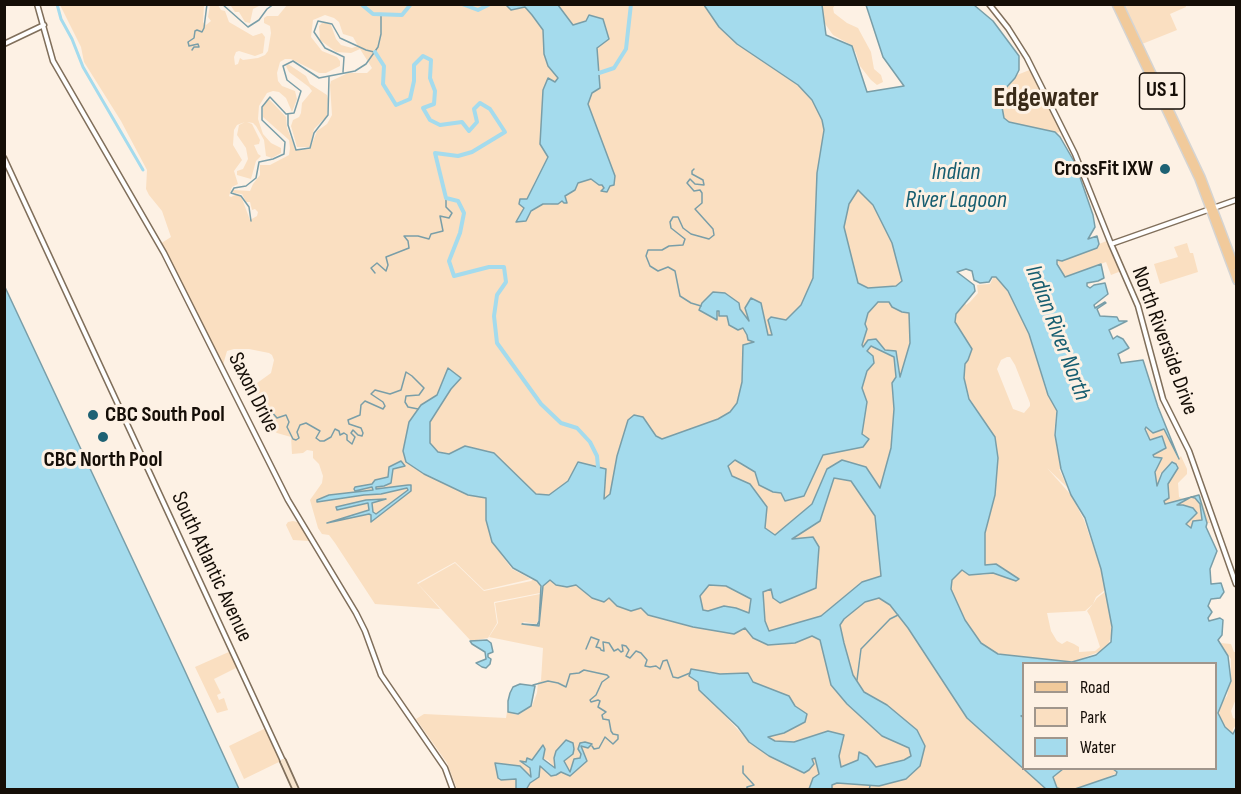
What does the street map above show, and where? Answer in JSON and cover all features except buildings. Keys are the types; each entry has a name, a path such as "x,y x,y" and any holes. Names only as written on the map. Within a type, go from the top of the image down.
{"main road":[{"name":"US 1","path":"1115,4 1212,208 1236,267"},
{"name":"US 1","path":"1120,4 1200,174 1236,281"},
{"path":"1167,112 1180,130"},
{"path":"1185,151 1189,153 1200,174"},
{"path":"283,761 296,789"}],"street":[{"name":"Saxon Drive","path":"37,4 53,61 164,253 288,500 356,613 381,675 445,768 453,789"},
{"name":"North Riverside Drive","path":"989,4 1016,39 1075,154 1141,314 1163,399 1189,451 1236,584"},
{"path":"4,44 44,25"},
{"name":"South Atlantic Avenue","path":"4,158 283,761"},
{"path":"1111,244 1236,200"}],"green space":[{"path":"505,4 511,10 525,7 543,30 544,54 548,66 558,78 541,129 540,144 548,156 517,222 543,204 549,205 562,200 567,202 565,196 575,190 578,183 591,179 599,185 602,184 604,188 615,176 588,104 591,92 599,82 597,48 609,39 603,19 572,25 558,5 704,5 719,27 737,44 798,85 822,112 824,130 817,173 813,278 801,305 786,320 771,318 772,335 768,335 761,303 751,299 745,308 749,322 744,318 740,309 713,293 717,320 717,310 743,328 755,342 743,346 742,382 737,403 730,412 718,419 662,439 656,436 643,417 617,456 610,494 604,500 605,469 578,462 568,481 549,495 536,494 494,453 466,446 449,454 438,452 430,443 430,422 451,389 461,378 448,369 437,395 421,405 406,462 424,474 468,495 486,498 486,520 492,542 512,569 531,579 484,590 455,562 417,583 440,609 375,604 329,535 322,534 318,528 310,500 322,483 323,476 319,464 313,458 313,451 307,450 303,453 292,454 291,437 271,429 251,393 253,386 271,373 274,360 272,355 249,349 234,349 227,351 223,365 160,244 171,237 162,211 146,189 147,170 121,121 84,62 81,47 60,5 204,5 203,22 206,25 211,21 208,17 210,5 218,5 221,10 225,11 229,22 253,36 262,33 265,37 263,53 255,56 236,52 235,65 238,64 240,58 243,60 265,55 268,51 271,33 270,26 264,23 264,18 278,16 287,5","holes":["325,15 339,22 343,34 353,37 358,46 352,48 341,45 331,25 327,22 319,26 320,40 336,52 351,53 360,49 372,68 367,73 348,73 331,81 332,115 327,124 317,131 310,149 296,150 287,128 286,117 267,99 263,106 263,117 289,140 290,148 289,155 270,165 260,165 260,175 250,191 233,190 233,193 242,194 246,202 250,202 252,210 255,209 258,212 257,216 250,220 241,196 237,194 229,196 232,187 238,184 234,171 242,160 233,145 234,130 237,125 245,122 239,125 237,135 246,148 248,159 243,169 237,171 237,175 251,179 256,161 261,156 254,145 259,144 260,140 252,124 247,122 253,123 256,126 264,140 266,156 272,158 281,153 281,148 271,143 263,134 258,119 259,106 267,93 279,92 286,98 292,112 297,99 295,91 282,86 278,81 277,73 280,62 285,59 291,59 319,73 326,73 340,66 337,57 322,51 311,37 313,20"]},
{"path":"1185,4 1186,7 1170,14 1177,30 1142,44 1123,5"},
{"path":"227,5 261,5 253,9 250,23 245,22 239,12 235,12 231,6"},
{"path":"820,5 835,5 834,13 858,28 871,52 874,69 881,75 883,82 877,85 871,80 860,66 851,45 833,35 821,18"},
{"path":"288,64 306,76 310,84 327,95 327,116 314,129 310,147 297,147 291,126 293,120 301,113 302,103 312,91 289,72 286,66"},
{"path":"1032,69 1062,131 1054,134 1009,123 999,115 1005,89 1017,75"},
{"path":"858,190 872,202 892,241 902,281 896,286 868,288 858,283 844,227 849,204"},
{"path":"1109,240 1121,271 1111,275 1106,262 1064,277 1057,260 1062,261 1097,248 1099,244"},
{"path":"1187,243 1190,253 1193,253 1198,272 1160,284 1154,264 1178,257 1174,247"},
{"path":"994,276 998,278 1011,297 1029,334 1046,391 1057,405 1054,434 1061,469 1059,469 1068,488 1047,468 1071,495 1084,520 1101,569 1105,590 1096,597 1093,604 1106,591 1111,619 1111,636 1108,646 1104,650 1072,662 998,654 980,643 965,620 951,589 951,580 962,569 983,575 993,573 1016,581 996,564 985,565 985,533 995,495 995,437 970,399 964,378 965,364 954,322 956,314 965,302 966,305 978,293 977,285 990,284","holes":["1010,357 1030,403 1024,413 1013,409 997,369 1001,360","1093,604 1087,611 1100,647 1095,651 1079,652 1079,647 1074,644 1067,641 1062,644 1057,641 1051,631 1047,613 1085,611"]},
{"path":"878,302 889,302 909,312 910,343 900,377 896,351 885,350 876,339 863,348 862,345 867,330 865,324 868,313"},
{"path":"870,346 894,357 896,377 892,383 894,409 891,448 880,489 827,469 812,504 776,535 765,528 767,507 750,484 732,476 728,466 735,460 755,472 759,485 773,492 804,496 823,455 862,447 869,439 862,434 867,402 862,388 873,356 867,351"},
{"path":"1146,428 1153,433 1163,428 1165,430 1178,459 1181,456 1187,469 1187,474 1178,483 1179,497 1183,499 1199,494 1210,523 1207,523 1198,499 1194,496 1178,502 1164,504 1163,500 1169,498 1167,484 1178,465 1173,461 1170,463 1160,474 1158,486 1156,484 1156,468 1163,458 1154,456 1153,453 1165,450 1165,442 1162,435 1150,440"},
{"path":"834,478 851,481 875,516 881,576 861,582 821,616 768,631 763,592 771,589 791,540 820,521"},
{"path":"1191,497 1195,498 1200,506 1202,520 1194,521 1191,528 1186,524 1197,513 1183,505 1176,505"},
{"path":"293,521 301,523 309,541 293,540 286,525"},
{"path":"455,563 484,591 531,581 541,573 545,576 537,582 541,586 540,593 494,602 497,623 488,638 471,641 418,584"},
{"path":"550,580 567,587 575,585 592,598 609,597 613,603 636,610 641,608 745,628 753,638 795,643 812,636 820,640 831,685 847,704 882,736 909,748 911,756 876,767 867,756 841,767 839,756 843,735 828,731 794,742 775,741 767,737 784,733 805,722 806,714 795,706 788,696 753,682 748,673 720,674 691,669 720,710 749,742 804,773 810,770 814,764 812,759 815,758 819,774 813,778 809,789 526,789 540,765 551,776 561,771 570,776 584,753 581,748 584,744 580,743 582,754 570,773 564,761 574,749 569,740 556,751 555,768 548,760 543,759 543,745 533,760 521,762 530,768 531,777 520,766 495,763 496,766 505,766 522,773 524,776 522,778 515,774 503,777 500,776 497,768 501,780 516,779 516,789 457,789 447,763 416,719 424,714 506,718 507,712 518,715 532,706 538,682 541,681 543,648 489,637 498,623 495,603 540,594 538,621 536,624 524,622 521,624 539,627 543,586"},
{"path":"709,585 726,586 751,599 749,614 724,606 708,611 703,610 700,596"},
{"path":"879,598 890,605 908,628 967,718 1022,767 1022,770 1046,789 832,790 832,785 837,783 906,779 920,766 925,746 887,705 864,692 853,675 840,625 865,602"},
{"path":"1220,643 1231,644 1236,652 1236,699 1231,711 1233,718 1236,719 1236,725 1232,734 1223,727 1219,715 1220,704 1227,696 1231,675 1231,659"},
{"path":"231,651 238,667 214,679 221,693 217,695 219,700 224,698 228,710 217,713 195,667"},
{"path":"266,728 281,761 244,779 229,746"},
{"path":"1062,770 1114,770 1117,773 1092,785 1061,790 1057,788 1052,777"}],"water":[{"path":"506,5 558,5 573,25 586,21 589,15 603,19 609,39 597,48 600,88 592,93 588,104 615,176 614,185 610,186 607,192 601,191 604,188 602,185 591,179 578,183 575,190 565,196 567,203 562,201 558,204 543,204 531,211 526,221 516,222 524,208 519,204 520,199 527,199 548,157 540,144 543,90 548,78 555,82 558,78 548,66 544,54 543,30 525,7 511,10"},
{"path":"704,5 822,5 826,35 852,46 867,92 904,86 883,57 866,5 974,5 993,21 1019,56 1019,70 1004,90 1002,107 1004,118 1009,122 1055,132 1060,137 1075,163 1093,215 1095,227 1088,239 1097,236 1099,244 1097,248 1062,261 1057,260 1057,264 1065,277 1101,264 1104,278 1087,283 1090,288 1105,283 1108,294 1094,305 1095,308 1105,302 1097,309 1100,316 1117,317 1119,321 1127,321 1109,330 1113,339 1117,336 1123,339 1129,348 1118,354 1121,363 1143,360 1158,407 1179,459 1164,429 1153,433 1146,427 1150,440 1162,436 1166,448 1153,455 1162,458 1155,472 1157,486 1162,473 1172,462 1176,464 1178,468 1168,484 1169,498 1164,501 1165,504 1191,497 1199,495 1207,523 1206,527 1217,551 1210,569 1211,584 1221,583 1224,592 1220,598 1211,599 1208,606 1212,612 1208,618 1209,621 1220,618 1223,620 1222,635 1218,640 1228,656 1231,681 1218,713 1225,727 1233,734 1236,728 1236,789 1075,789 1116,775 1117,772 1114,770 1217,770 1217,662 1072,662 1022,662 1022,767 967,718 908,628 890,605 879,598 865,602 844,619 840,625 844,643 853,675 864,692 887,705 917,730 925,746 920,766 906,779 879,786 837,783 832,785 832,789 809,789 813,778 819,774 815,758 812,759 814,764 804,773 769,756 749,742 738,727 699,690 698,682 689,676 691,669 720,674 748,673 753,682 789,696 795,706 807,714 805,722 784,733 768,737 775,741 794,742 828,731 844,735 839,756 841,767 858,760 859,752 867,756 876,767 911,756 909,748 882,736 847,704 831,685 820,640 812,636 795,643 768,645 753,638 745,628 734,634 693,627 648,615 641,608 631,611 617,606 609,598 604,602 592,598 576,585 567,587 556,585 550,580 543,586 539,626 522,624 537,625 539,621 541,586 537,581 513,568 492,542 486,520 486,498 468,495 424,474 406,462 403,451 409,422 421,405 437,395 448,368 461,378 451,389 430,422 430,443 438,452 449,454 465,446 494,453 536,494 549,495 568,481 578,462 606,469 604,499 610,494 617,456 628,420 634,415 643,417 656,436 662,439 718,419 730,412 737,403 742,382 743,345 754,342 748,340 743,328 738,330 729,325 727,316 719,316 719,311 717,311 717,320 699,310 702,303 713,292 725,293 739,303 740,309 749,321 745,308 751,298 761,303 768,335 772,335 768,320 771,317 786,320 801,305 813,278 817,173 824,130 822,120 812,100 798,85 737,44 719,27","holes":["858,190 873,205 892,243 902,281 896,286 868,288 858,283 844,227 849,204","966,269 972,271 974,280 980,283 989,282 992,277 996,277 1008,291 1029,334 1048,395 1057,411 1055,435 1061,469 1071,495 1085,518 1101,569 1112,627 1111,642 1096,655 1072,662 998,654 981,643 965,620 951,589 952,580 962,570 969,575 993,573 1016,581 1019,579 996,564 985,565 985,533 995,495 998,458 995,437 969,399 964,378 965,364 972,349 955,322 956,314 975,291 974,285 957,272","878,302 889,302 892,307 909,313 910,343 900,377 896,351 885,350 876,339 868,340 863,347 862,345 867,329 865,324 868,313","871,346 894,357 896,377 892,383 894,409 891,448 880,488 866,467 842,460 827,469 812,504 775,535 765,528 767,507 750,484 732,476 728,466 735,460 755,472 759,485 781,493 785,501 804,496 823,455 863,447 869,439 862,434 867,402 862,388 867,371 874,363 873,356 867,351","834,478 851,481 875,516 881,576 862,582 821,616 769,631 765,621 763,592 771,589 773,598 780,603 816,588 819,547 813,537 792,539 820,521","1191,497 1200,504 1202,520 1193,521 1191,528 1186,524 1197,513 1193,508 1177,505","709,585 726,586 751,599 749,613 724,606 708,611 703,610 700,596"]},
{"path":"4,285 184,669 239,789 5,789"},
{"path":"401,461 405,466 393,469 391,483 376,487 376,489 411,485 411,491 371,522 369,514 327,523 369,510 368,503 337,510 336,507 366,500 386,499 372,503 373,512 376,514 408,490 407,488 381,494 317,502 329,495 373,490 372,487 355,491 354,489 388,477 389,467"},
{"path":"487,640 491,643 493,652 488,654 491,659 486,668 476,663 486,659 485,652 470,641"},
{"path":"520,684 535,686 531,706 518,714 508,712 510,693 513,687"},
{"path":"566,740 573,743 574,749 573,754 564,761 570,772 574,759 580,758 581,754 578,749 580,743 592,744 588,748 581,746 587,761 570,776 561,772 551,776 540,766 539,777 530,783 526,790 516,789 516,779 501,780 498,778 495,763 520,766 531,777 530,768 520,761 526,762 527,758 532,760 543,745 545,749 543,759 555,768 556,751"},
{"path":"1025,770 1062,770 1053,777 1057,788 1061,789 1046,789"}],"waterway":[{"path":"57,4 61,19 83,67 143,170"},
{"path":"192,50 194,47 199,47 198,44 189,46 188,42 194,38 195,31 202,32 207,4"},
{"path":"222,4 248,27 259,20 274,4"},
{"path":"361,4 373,14 402,15 411,4"},
{"path":"462,4 478,10 490,4"},
{"path":"599,73 614,68 626,49 631,4"},
{"path":"251,221 249,207 241,196 231,193 234,188 246,186 256,178 259,162 284,154 285,142 262,120 262,107 270,97 286,114 294,113 301,91 287,80 283,66 293,61 319,78 355,71 366,64 378,47 381,34 381,14"},
{"path":"343,72 344,57 325,48 314,32 318,21 332,24 340,38 374,52"},
{"path":"375,52 384,66 383,84 396,105 410,99 414,81 414,65 423,56 431,60 430,78 435,91 434,104 423,108 430,120 440,125 462,122 469,131 477,122 474,109 480,103 490,109 505,132 472,152 458,156 435,153 446,198 458,201 464,213 460,233 449,261 454,276 489,267 504,267 506,282 497,295 494,316 497,343 541,404 561,423 577,428 590,442 597,456 598,467"},
{"path":"288,114 288,125 296,150 310,148 314,133 328,115 329,77"},
{"path":"694,169 692,174 703,180 704,185 695,184 690,179 687,183 694,191 700,190 702,193 702,203 695,209 713,229 714,235 709,239 691,234 683,228 678,217 673,217 670,222 671,228 685,239 683,245 669,246 662,250 648,250 646,256 650,266 658,271 668,267 675,271 680,296 701,306"},
{"path":"375,273 371,268 377,263 386,271 388,265 386,257 409,248 404,236 429,239 431,234 443,231 440,216 449,218 452,213 446,207 446,198"},
{"path":"262,407 270,410 277,418 286,415 289,422 287,427 293,439 299,438 297,432 300,425 306,423 320,431 316,438 320,441 331,437 335,429 340,435 344,433 347,435 347,440 352,444 355,437 351,433 353,430 358,435 362,436 363,433 361,428 349,424 348,420 360,415 361,405 365,401 383,409 385,406 383,402 371,394 375,390 390,394 401,390 406,372 424,388 419,395 406,396 405,402 408,407 418,409"},
{"path":"857,680 861,649 890,619 898,615"},
{"path":"586,649 591,637 599,640 596,647 604,651 603,642 609,643 614,651 618,649 621,652 623,651 622,645 626,646 629,650 626,656 630,658 636,651 641,653 647,660 645,666 656,666 660,669 663,661 667,660 673,677 678,678 690,673"},
{"path":"533,685 548,681 566,687 570,674 584,670 609,677 602,682 596,695 590,700 591,702 600,701 598,707 606,712 602,715 603,719 609,720 611,731 618,735 618,739 613,744 605,737 599,748 594,749 592,746"},
{"path":"743,766 743,773 754,785 747,787 747,790"},
{"path":"869,790 870,786"}],"place":[{"name":"CrossFit IXW","path":"1165,169"},
{"name":"CBC South Pool","path":"93,415"},
{"name":"CBC North Pool","path":"103,437"}],"district":[{"name":"Edgewater","path":"1046,99"}],"water label":[{"name":"Indian River Lagoon","path":"956,187"},
{"name":"Indian River North","path":"1057,333"}]}
